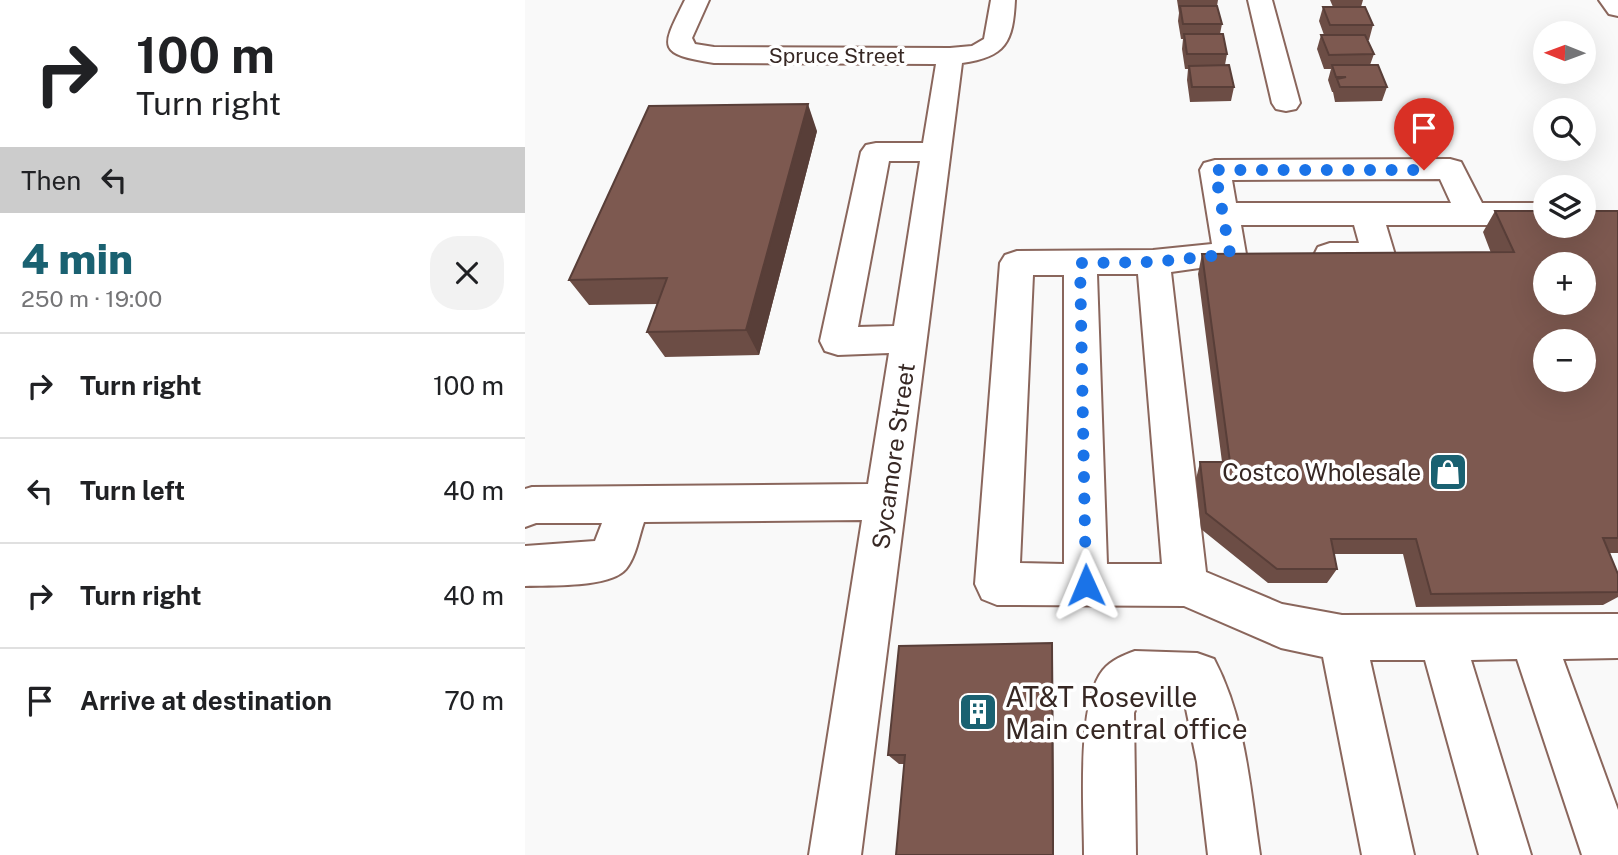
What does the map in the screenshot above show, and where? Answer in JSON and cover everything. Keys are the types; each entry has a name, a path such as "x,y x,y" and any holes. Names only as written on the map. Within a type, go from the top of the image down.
{"street":[{"name":"Spruce Street","path":"697,0 679,38 680,46 687,51 714,55 969,54"},
{"name":"Sycamore Street","path":"835,855 936,152 969,54 997,43 1002,28 1003,0"},
{"path":"1260,0 1286,103"},
{"path":"1611,0 1618,9"},
{"path":"909,339 838,341 876,152 936,152"},
{"path":"1472,214 1450,169 1215,170 1223,214 1244,254 1153,262 1017,263 997,584 1186,585 1281,626 1342,638 1618,636"},
{"path":"1223,214 1533,214"},
{"path":"1298,255 1379,255 1367,214"},
{"path":"1153,262 1186,585"},
{"path":"1080,263 1086,585"},
{"path":"525,509 533,505 886,502"},
{"path":"525,566 603,562 612,554 629,504"},
{"path":"1532,636 1608,855"},
{"path":"1441,637 1505,855"},
{"path":"1342,638 1388,855"},
{"path":"1110,855 1109,713 1119,687 1135,674 1161,673 1197,676 1207,690 1219,749 1234,855"}],"building":[{"path":"1180,6 1217,6 1222,24 1183,24"},
{"path":"1323,7 1365,7 1373,25 1330,25"},
{"path":"1184,34 1223,34 1227,54 1187,54"},
{"path":"1321,35 1365,35 1374,54 1329,55"},
{"path":"1229,65 1234,87 1192,87 1189,66"},
{"path":"1332,65 1378,65 1387,87 1340,87 1337,79 1346,77 1336,77"},
{"path":"808,104 746,330 647,332 667,278 569,280 649,106"},
{"path":"1495,211 1533,211 1533,238 1596,238 1596,211 1618,211 1618,538 1603,538 1618,574 1618,592 1431,594 1416,539 1331,539 1337,569 1277,569 1206,513 1200,462 1230,462 1202,254 1514,252"},
{"name":"AT&T Roseville Main central office","path":"1052,643 1053,855 896,855 905,755 888,755 899,646"}],"place":[{"name":"Costco Wholesale","path":"1448,472"},
{"name":"AT&T Roseville Main central office","path":"978,712"}],"route":[{"path":"1086,585 1080,263 1153,262 1230,254 1215,170 1424,170"}]}
